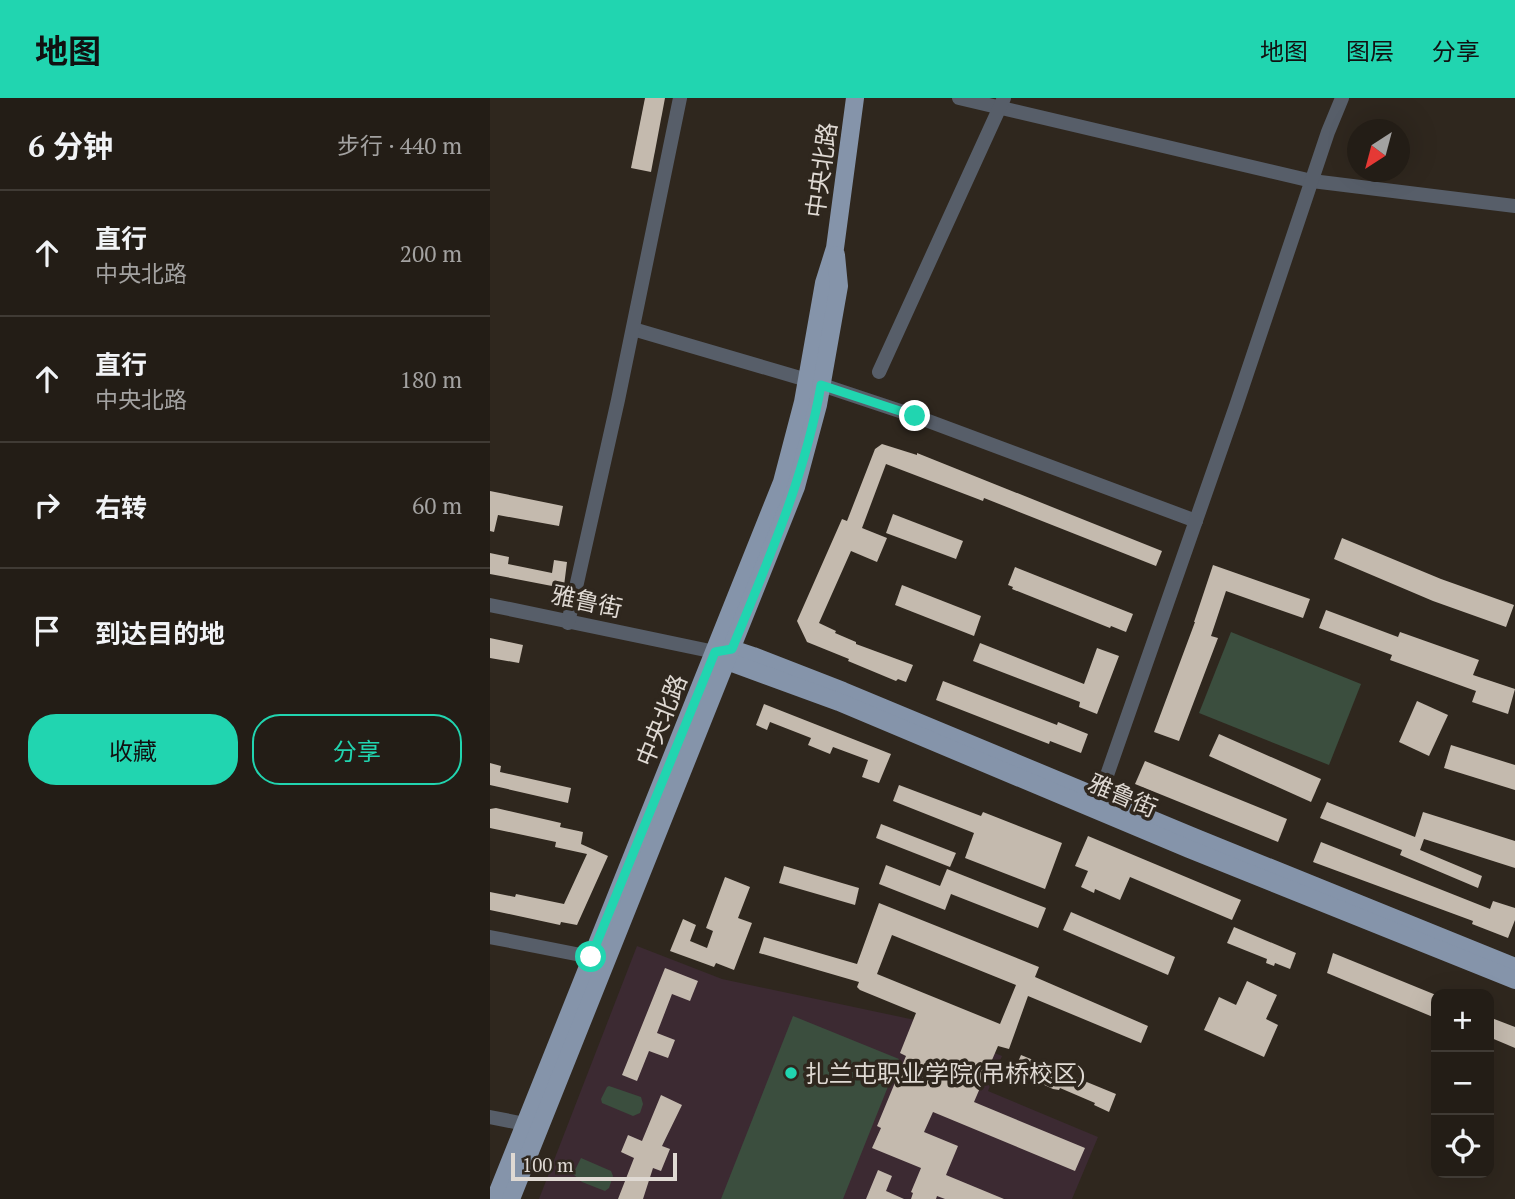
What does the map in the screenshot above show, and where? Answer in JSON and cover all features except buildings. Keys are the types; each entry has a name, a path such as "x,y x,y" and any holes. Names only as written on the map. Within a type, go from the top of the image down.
{"main road":[{"name":"中央北路","path":"511,1199 725,654 814,383 824,283 835,248 855,98"},
{"name":"中央北路","path":"495,1199 591,957 725,654"},
{"name":"雅鲁街","path":"725,654 843,691 1515,967"},
{"name":"雅鲁街","path":"725,654 1189,849 1515,980"}],"street":[{"path":"568,623 680,98"},
{"path":"959,98 1002,103 1312,181 1515,206"},
{"path":"1099,798 1342,98"},
{"path":"879,372 1002,103"},
{"path":"633,328 915,416 1196,521"},
{"name":"雅鲁街","path":"490,605 725,654"},
{"path":"490,937 591,957"},
{"path":"490,1117 525,1124"}],"shaded area":[{"name":"扎兰屯职业学院(吊桥校区)","path":"637,946 722,979 915,1020 1002,1056 988,1091 1098,1137 1072,1199 539,1199"}],"green space":[{"path":"1231,632 1361,684 1329,765 1199,713"},
{"path":"793,1016 899,1059 843,1199 721,1199"},
{"path":"609,1086 641,1097 643,1104 640,1113 633,1116 602,1103 601,1099"},
{"path":"581,1158 611,1171 613,1176 609,1188 605,1191 582,1182 573,1174"}],"place":[{"name":"扎兰屯职业学院(吊桥校区)","path":"791,1073"}],"route":[{"path":"591,957 715,652 732,649 766,566 803,464 821,385 915,416"}]}
